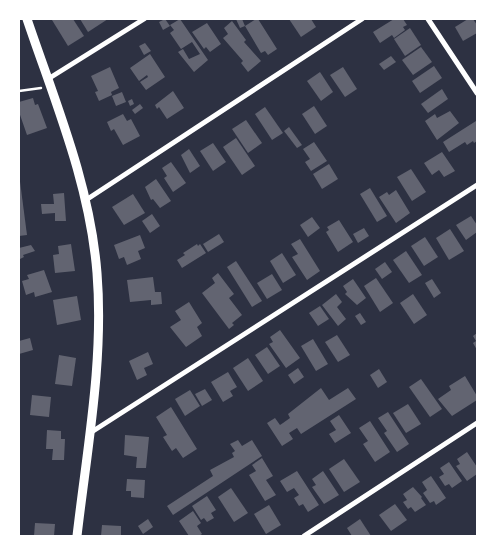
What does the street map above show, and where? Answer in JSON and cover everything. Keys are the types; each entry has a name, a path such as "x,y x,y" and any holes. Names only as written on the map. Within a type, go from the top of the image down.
{"street":[{"path":"27,19 77,165 86,200 97,271 97,355 78,536"},
{"path":"49,82 144,19"},
{"path":"86,200 362,19"},
{"path":"428,19 477,93"},
{"path":"89,434 477,185"},
{"path":"304,536 477,423"}],"path":[{"path":"19,91 36,90 49,82"}],"building":[{"path":"73,19 84,36 68,46 52,20"},
{"path":"80,19 108,19 88,32"},
{"path":"165,19 170,26 163,30 159,22"},
{"path":"180,19 208,60 194,72 178,52 183,49 189,59 200,54 192,42 181,49 170,33 174,30 170,25"},
{"path":"236,19 242,19 245,26 240,28"},
{"path":"258,19 277,49 268,55 265,51 261,53 245,26"},
{"path":"289,19 311,19 316,27 301,37"},
{"path":"394,19 403,19 407,25 403,27 405,30 394,38 392,35 380,43 373,32"},
{"path":"468,19 473,19 477,25 477,33 463,41 455,27"},
{"path":"232,21 246,40 244,42 261,61 248,72 241,63 243,61 223,38 228,34 224,28"},
{"path":"207,23 221,44 210,52 206,47 204,49 192,32"},
{"path":"410,28 421,45 405,56 394,39"},
{"path":"145,43 151,51 144,55 139,46"},
{"path":"421,47 432,62 413,75 402,60"},
{"path":"150,54 165,77 146,90 140,82 148,77 147,75 139,81 130,68"},
{"path":"391,56 396,62 384,70 379,64"},
{"path":"434,66 442,78 420,93 412,81"},
{"path":"110,67 119,88 111,92 112,95 99,101 95,92 98,91 91,76"},
{"path":"343,67 357,89 345,97 330,75"},
{"path":"320,72 333,92 321,101 307,81"},
{"path":"442,89 448,99 428,113 421,104"},
{"path":"173,91 184,108 167,119 159,107 157,109 155,105"},
{"path":"122,92 126,102 116,106 112,96"},
{"path":"33,98 35,105 38,104 47,128 27,135 19,112 19,102"},
{"path":"132,99 134,104 130,106 128,101"},
{"path":"140,104 143,108 135,114 132,110"},
{"path":"314,106 327,126 315,134 302,114"},
{"path":"265,107 283,133 272,140 255,114"},
{"path":"450,111 459,123 437,140 425,121 435,114 437,118"},
{"path":"123,114 127,121 131,119 140,136 123,145 114,129 111,131 107,122"},
{"path":"246,120 262,143 248,153 232,129"},
{"path":"476,121 477,141 467,145 465,142 449,152 443,142"},
{"path":"289,127 302,145 297,148 284,131"},
{"path":"236,138 255,166 242,175 223,147"},
{"path":"314,142 327,161 311,171 305,162 310,159 303,149"},
{"path":"213,143 226,162 213,171 200,151"},
{"path":"189,149 200,166 190,173 181,155"},
{"path":"442,152 455,171 444,177 439,170 432,175 424,163"},
{"path":"171,162 186,183 173,192 164,178 167,176 162,168"},
{"path":"329,164 338,179 322,189 313,174"},
{"path":"411,169 426,192 412,201 397,177"},
{"path":"19,174 27,235 19,236"},
{"path":"156,179 171,201 160,208 153,199 151,200 145,187"},
{"path":"370,188 387,216 377,222 360,194"},
{"path":"396,190 410,213 396,223 379,197 387,192 389,195"},
{"path":"64,193 66,221 55,221 55,213 42,214 41,204 54,204 53,194"},
{"path":"133,194 145,213 124,225 112,207"},
{"path":"152,214 160,226 150,233 142,221"},
{"path":"471,216 477,225 477,232 466,240 456,225"},
{"path":"312,217 320,228 308,237 300,225"},
{"path":"339,220 353,242 338,252 326,232 329,230 327,227"},
{"path":"364,228 369,236 358,243 353,234"},
{"path":"450,229 464,251 449,260 436,238"},
{"path":"219,234 224,242 208,252 203,244"},
{"path":"140,235 145,248 138,251 141,259 127,265 124,257 119,259 114,245"},
{"path":"425,237 438,257 424,266 411,246"},
{"path":"300,239 320,271 307,280 292,257 298,254 291,244"},
{"path":"71,244 75,271 55,273 53,255 59,254 58,246"},
{"path":"197,244 198,246 200,244 206,253 182,268 177,260 185,255 183,253"},
{"path":"31,245 35,251 23,255 24,257 20,259 19,248"},
{"path":"406,251 422,275 409,283 393,260"},
{"path":"282,253 296,275 283,283 270,261"},
{"path":"236,261 262,301 252,307 227,267"},
{"path":"385,262 392,272 382,279 375,269"},
{"path":"44,270 52,292 35,297 34,292 26,295 22,281 29,279 27,275"},
{"path":"218,273 234,294 229,298 242,315 232,323 234,325 229,329 202,293 215,283 212,278"},
{"path":"272,274 282,290 267,299 257,283"},
{"path":"153,277 155,292 161,292 162,304 151,305 151,300 130,302 127,280"},
{"path":"376,278 393,303 380,312 364,286"},
{"path":"353,279 366,298 357,305 345,294 347,292 343,286"},
{"path":"432,279 441,293 434,298 425,283"},
{"path":"336,294 342,302 337,307 346,319 338,326 322,305"},
{"path":"413,294 427,315 414,324 400,303"},
{"path":"77,296 81,320 57,325 53,300"},
{"path":"189,302 202,323 197,327 202,336 186,347 170,327 181,320 175,311"},
{"path":"320,306 329,319 318,326 309,313"},
{"path":"360,313 366,322 361,325 355,316"},
{"path":"280,330 300,358 286,368 269,344 273,342 270,337"},
{"path":"477,333 477,350 473,343 476,341 473,336"},
{"path":"337,335 350,355 338,362 325,342"},
{"path":"30,338 33,350 19,354 19,341"},
{"path":"313,339 328,364 316,371 301,346"},
{"path":"267,347 280,366 268,374 255,355"},
{"path":"148,352 153,364 144,368 147,375 137,380 129,361"},
{"path":"59,355 76,358 72,386 55,384"},
{"path":"248,358 263,381 248,391 233,368"},
{"path":"298,368 304,377 294,384 288,375"},
{"path":"379,369 387,382 378,388 370,375"},
{"path":"228,372 237,387 230,391 233,396 223,402 211,382"},
{"path":"465,376 477,396 477,400 452,416 438,399 451,390 449,386"},
{"path":"421,379 442,409 430,417 409,387"},
{"path":"321,388 329,400 348,388 356,399 301,434 297,428 289,433 293,439 282,446 267,423 275,418 280,425 290,418 288,414"},
{"path":"205,389 212,400 202,406 195,394"},
{"path":"190,390 200,406 185,416 175,399"},
{"path":"32,395 51,397 49,417 30,415"},
{"path":"408,404 421,424 406,433 393,413"},
{"path":"171,407 197,449 183,458 176,448 172,451 163,437 167,435 156,417"},
{"path":"388,412 409,444 397,452 384,433 387,431 378,418"},
{"path":"339,415 351,433 335,443 329,434 336,430 330,421"},
{"path":"370,421 390,452 375,462 363,444 368,441 359,428"},
{"path":"47,430 61,431 61,439 65,439 64,460 52,460 53,449 46,449"},
{"path":"125,435 149,437 146,468 136,468 137,457 124,455"},
{"path":"238,440 242,446 252,440 262,456 173,515 167,506 213,476 210,470 234,457 232,453 235,451 230,444"},
{"path":"467,452 477,467 477,474 467,481 456,466 460,464 457,459"},
{"path":"262,458 273,476 266,480 276,495 265,501 249,475 256,471 252,465"},
{"path":"344,459 360,482 344,492 329,469"},
{"path":"449,462 462,481 452,488 449,484 445,486 439,477 444,474 440,468"},
{"path":"297,471 319,505 308,512 303,504 299,506 294,498 299,495 294,488 287,492 280,481"},
{"path":"323,471 339,495 324,504 312,487 316,485 312,479"},
{"path":"431,476 446,498 436,505 434,501 430,503 423,493 427,490 422,482"},
{"path":"127,479 145,480 144,498 131,497 131,491 126,491"},
{"path":"413,487 426,505 415,512 411,507 408,509 403,502 407,500 403,494"},
{"path":"231,488 248,513 234,522 218,497"},
{"path":"207,496 216,510 211,513 214,518 207,522 204,518 201,520 192,506"},
{"path":"395,504 407,520 391,531 379,515"},
{"path":"269,505 281,525 266,534 254,514"},
{"path":"193,511 201,523 197,526 202,534 199,536 189,536 179,521"},
{"path":"148,519 153,527 143,534 138,526"},
{"path":"360,519 371,536 352,536 347,528"},
{"path":"35,523 55,524 54,536 34,536"},
{"path":"102,525 121,526 121,536 101,536"}]}
